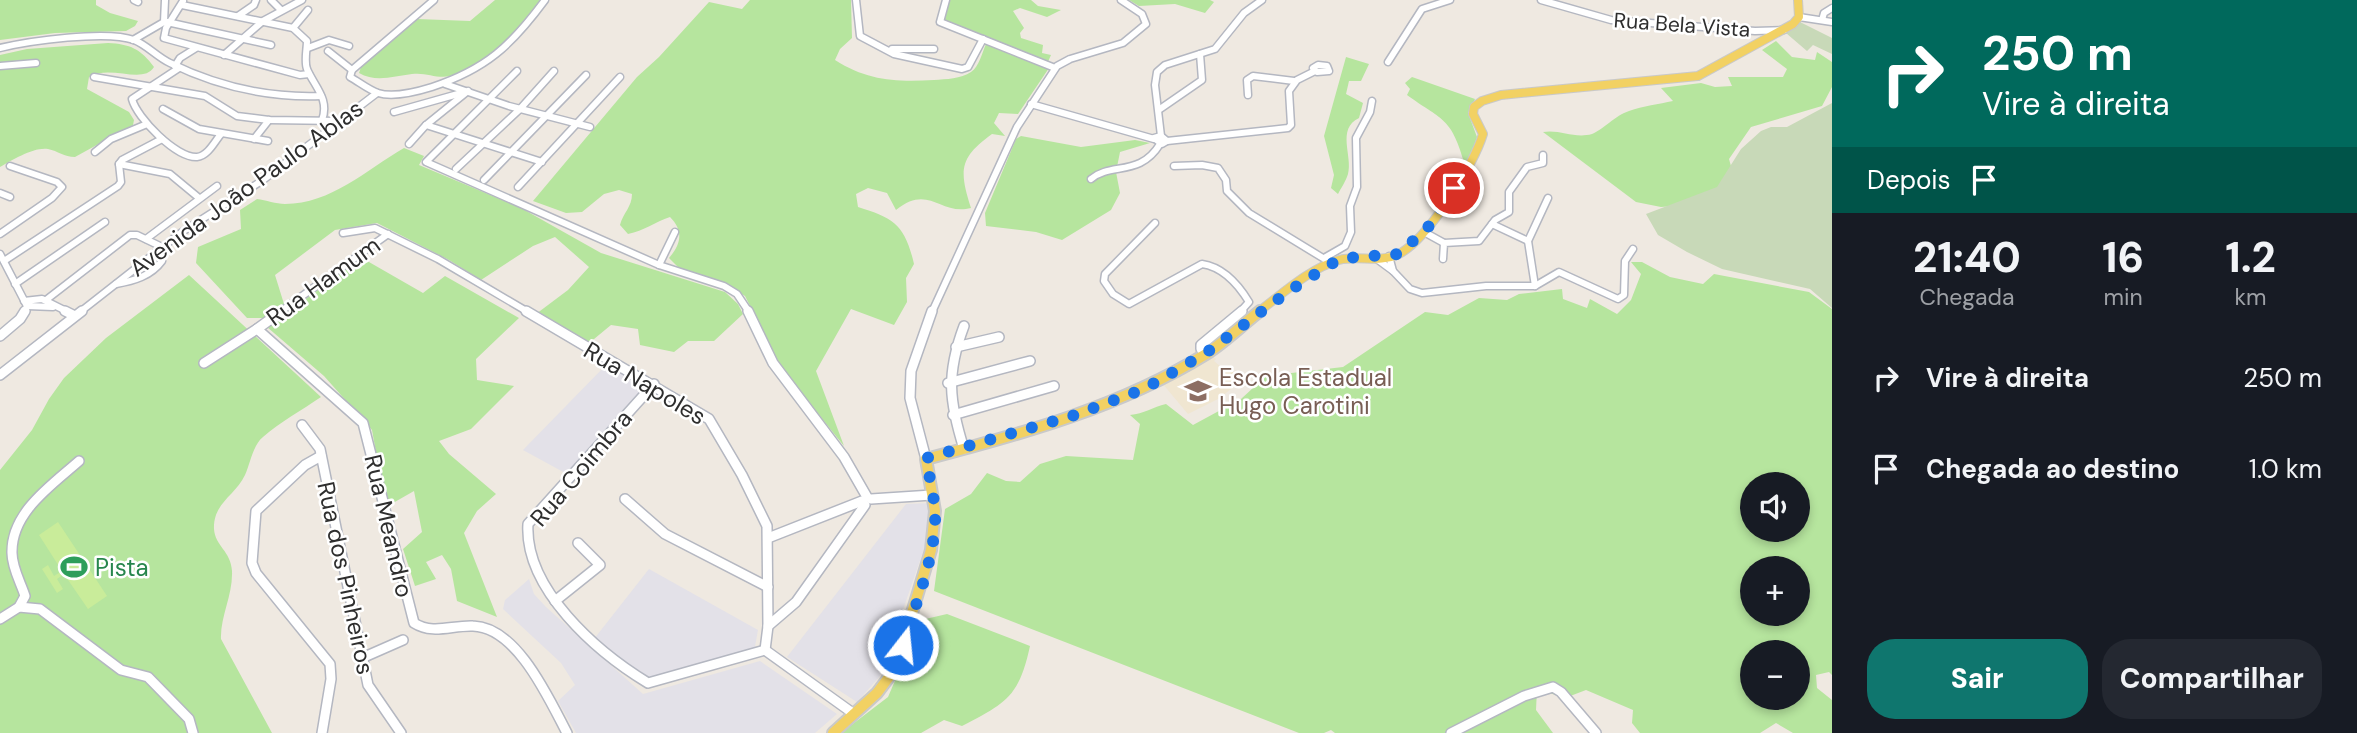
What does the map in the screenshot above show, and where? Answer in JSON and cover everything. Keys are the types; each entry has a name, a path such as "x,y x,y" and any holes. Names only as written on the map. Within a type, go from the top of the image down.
{"main road":[{"path":"833,733 877,694 895,669 931,550 935,511 926,458 964,449 1126,397 1206,353 1327,260 1399,254 1423,232 1444,205 1479,148 1483,134 1473,111 1476,104 1482,100 1501,95 1698,76 1784,30 1799,17 1798,0"}],"street":[{"path":"165,0 167,22 164,38 299,75 309,74"},
{"path":"238,16 254,5 256,0"},
{"path":"271,0 281,10"},
{"path":"224,55 263,22 302,0"},
{"name":"Avenida João Paulo Ablas","path":"0,375 113,284 201,218 263,180 377,93 350,77 352,70 434,0"},
{"path":"377,93 399,95 469,74 484,65 524,29 545,0"},
{"path":"856,0 860,36 903,56 962,69 968,67 983,39"},
{"path":"946,0 940,22 1055,68"},
{"path":"926,458 910,398 911,371 939,294 1017,127 1055,68 1070,59 1116,46 1146,24 1146,18 1121,0"},
{"path":"1091,179 1098,173 1112,174 1152,155 1160,140 1160,109 1155,85 1157,72 1165,65 1218,47 1244,13 1262,0"},
{"path":"1388,62 1422,9 1450,0"},
{"name":"Rua Bela Vista","path":"1541,0 1588,15 1618,21 1702,25 1755,31 1784,30"},
{"path":"0,48 46,40 133,40 167,22 183,2 293,28 305,37 308,48 305,62 309,74 321,90 324,114 322,120"},
{"path":"1822,20 1824,13 1832,8"},
{"path":"293,28 308,10"},
{"path":"1799,17 1832,22"},
{"path":"167,22 271,45"},
{"path":"133,40 177,67 262,93 293,97 321,96"},
{"path":"308,48 329,40 349,46"},
{"path":"197,48 180,58 177,67 132,99 131,103 162,139 186,154 199,157 221,134"},
{"path":"882,48 909,51 934,49"},
{"path":"328,51 352,70"},
{"path":"903,56 909,51"},
{"path":"1160,109 1199,85 1202,80 1200,54"},
{"path":"0,66 36,63"},
{"path":"517,71 426,162 659,265 724,286 737,294 774,363 831,438 866,501"},
{"path":"1031,104 1160,140 1288,128 1291,125 1286,93 1294,81 1315,71"},
{"path":"456,169 520,109 554,72"},
{"path":"484,180 586,75"},
{"path":"1248,95 1247,80 1253,76 1294,81"},
{"path":"94,77 205,96 237,116 269,120 340,121"},
{"path":"518,187 620,77"},
{"path":"444,83 490,100 590,127"},
{"path":"394,112 468,91"},
{"path":"409,144 426,125 468,91"},
{"path":"1174,166 1222,168 1228,176 1230,194 1283,235 1327,260 1345,246 1352,232 1350,206 1357,187 1356,138 1370,112 1372,101"},
{"path":"163,110 180,122 221,134 268,141"},
{"path":"254,139 269,120"},
{"path":"95,152 111,139 147,124"},
{"path":"426,125 542,162"},
{"path":"119,164 162,139"},
{"path":"1423,232 1444,243 1479,241 1492,224 1509,212 1509,192 1527,167 1543,163 1543,155"},
{"path":"119,164 170,174 199,198"},
{"path":"73,316 53,307 28,302 15,284 2,257 121,182 119,164"},
{"path":"0,234 52,198 62,187 57,182 10,166"},
{"path":"146,239 217,186"},
{"path":"0,194 10,197"},
{"path":"1535,286 1528,241 1548,198"},
{"path":"15,284 105,222"},
{"path":"1154,223 1147,235 1107,269 1104,281 1113,294 1129,304 1202,264 1219,270 1243,292 1249,302 1201,345 1201,349 1206,353"},
{"path":"1492,224 1528,241"},
{"name":"Rua Napoles","path":"343,233 372,228 438,259 703,414 715,426 764,517 768,538 768,626 765,650"},
{"path":"659,265 675,232"},
{"path":"28,302 46,300 130,235 135,234 146,239 159,250 162,261 154,270 137,279 113,284"},
{"name":"Rua Hamum","path":"257,329 388,234"},
{"path":"1443,259 1444,243"},
{"path":"1374,257 1393,271 1410,289 1422,293 1486,286 1535,286 1559,272 1582,280 1618,299 1624,295 1625,261 1633,249"},
{"path":"1389,256 1393,271"},
{"path":"46,300 53,307"},
{"path":"0,336 16,323 28,302"},
{"path":"964,326 948,383 953,415 964,449"},
{"path":"204,363 257,329"},
{"name":"Rua Meandro","path":"257,329 348,409 366,429 376,479 414,623 425,629 479,626 501,636 520,654 567,733"},
{"path":"956,347 999,337"},
{"path":"948,383 1030,361"},
{"name":"Rua Coimbra","path":"654,384 528,524 539,579 555,601 595,640 649,683 765,650"},
{"path":"953,415 1054,386"},
{"name":"Rua dos Pinheiros","path":"302,425 318,444 370,691 401,733"},
{"name":"Rua dos Pinheiros","path":"321,456 305,464 256,511 252,563 256,573 330,664 332,672 322,715 322,733"},
{"path":"0,619 19,607 25,596 12,555 21,516 79,461"},
{"path":"768,538 866,501 932,495"},
{"path":"625,499 665,534 768,587"},
{"path":"768,626 796,602 866,501"},
{"path":"555,601 600,565 578,543"},
{"path":"19,607 40,609 121,670 148,677 168,701 189,719 193,733"},
{"path":"362,658 403,640"},
{"path":"765,650 854,714"},
{"path":"1451,733 1524,696 1553,687 1561,692 1596,733"}],"shaded area":[{"name":"Escola Estadual Hugo Carotini","path":"1211,355 1227,372 1231,370 1243,380 1218,399 1188,414 1162,383"},
{"path":"606,365 647,388 567,474 523,450"},
{"path":"932,503 933,523 880,676 857,702 787,657 906,504"},
{"path":"649,569 758,630 754,652 648,683 594,639"},
{"path":"529,579 534,594 546,607 643,694 760,661 837,714 815,733 576,733 558,701 575,685 561,663 503,609 505,600"}],"green space":[{"path":"0,0 96,0 96,5 110,13 138,21 126,31 55,33 0,40"},
{"path":"495,0 541,0 514,35 476,66 445,77 417,74 372,78 359,73 362,64 417,19 470,21"},
{"path":"750,0 851,0 852,38 840,49 835,60 859,72 883,79 907,81 963,76 976,67 986,44 1049,68 1018,114 999,113 994,123 1005,136 992,134 973,150 968,158 964,174 971,208 951,208 917,199 896,210 887,193 868,188 856,194 858,207 881,215 902,232 914,264 906,278 907,302 894,325 851,309 816,371 844,446 782,369 745,296 723,282 679,268 669,258 679,238 677,227 670,217 628,234 620,225 631,203 632,194 619,190 604,194 582,212 566,213 533,201 637,77 709,2 742,9"},
{"path":"950,0 1031,0 1038,6 1061,10 1047,17 1020,8 1013,11 1024,28 1020,33 1021,38 1043,45 1042,53 1051,55 1047,64 943,21"},
{"path":"1129,0 1214,2 1205,13 1175,4 1139,6"},
{"path":"1800,22 1832,38 1832,54 1813,45 1807,51 1786,33"},
{"path":"1776,41 1792,57 1815,60 1817,52 1832,62 1832,87 1822,106 1751,127 1729,159 1736,184 1698,204 1661,207 1636,202 1543,132 1592,134 1624,113 1673,101 1661,88 1701,83 1715,87 1732,86 1728,77 1783,77 1787,69 1762,50"},
{"path":"108,43 134,49 154,67 142,74 106,72 89,77 87,89 129,112 134,120 133,125 75,157 42,149 0,167 0,55 27,49"},
{"path":"1346,57 1369,64 1361,81 1349,81 1346,94 1363,103 1359,118 1348,129 1348,174 1338,194 1331,188 1334,175 1324,136"},
{"path":"1412,77 1475,99 1468,113 1477,137 1468,163 1464,162 1449,127 1437,115 1407,95 1410,89 1405,83"},
{"path":"1832,103 1832,308 1810,289 1722,269 1658,235 1646,214 1717,187 1741,149 1761,131 1771,127 1787,127"},
{"path":"1021,136 1081,147 1135,140 1150,143 1120,152 1116,172 1120,193 1111,210 1062,240 1036,232 986,226 985,213 1016,139"},
{"path":"404,148 424,156 419,165 521,208 601,253 725,292 738,304 743,314 714,341 688,341 674,352 640,345 638,329 611,325 588,344 536,314 568,290 589,267 555,237 533,246 481,280 449,260 377,223 335,230 275,275 284,304 269,318 247,318 196,263 198,247 241,229 240,210 257,199 285,204 318,198 348,184"},
{"path":"362,258 423,293 445,276 519,318 476,359 477,380 514,386 471,429 439,441 449,454 496,494 477,511 464,533 497,617 457,601 451,569 442,555 426,562 436,579 415,586 403,549 422,532 414,491 386,507 372,430 324,376 267,327"},
{"path":"1631,262 1642,262 1670,277 1703,284 1714,274 1809,292 1832,309 1832,675 1829,672 1816,675 1817,688 1832,700 1832,733 1793,733 1776,723 1760,733 1640,733 1632,723 1633,710 1586,690 1565,698 1537,689 1536,710 1553,733 1335,733 1331,730 1324,733 1299,733 934,591 945,509 971,494 987,473 1006,481 1020,482 1040,464 1066,456 1133,460 1140,424 1130,415 1166,404 1193,425 1241,399 1266,376 1343,367 1425,312 1448,315 1479,298 1507,300 1519,294 1562,289 1563,299 1587,308 1590,299 1617,314 1631,300 1641,274"},
{"path":"189,275 321,397 260,440 245,475 221,506 215,520 215,535 229,558 232,571 221,639 272,733 0,733 0,470 32,430 64,378 106,338"},
{"name":"Pista","path":"58,522 107,596 88,609 64,574 57,579 63,589 57,593 42,569 48,565 54,576 62,571 39,535"},
{"path":"947,614 1030,646 1021,677 1008,696 990,711 962,726 944,720 921,733 841,733 888,697 921,620"}],"place":[{"name":"Escola Estadual Hugo Carotini","path":"1198,391"},
{"name":"Pista","path":"74,567"}],"route":[{"path":"903,645 931,550 934,526 935,511 926,458 1072,416 1144,389 1215,347 1244,323 1331,264 1345,258 1399,254 1429,226 1454,188"}]}
